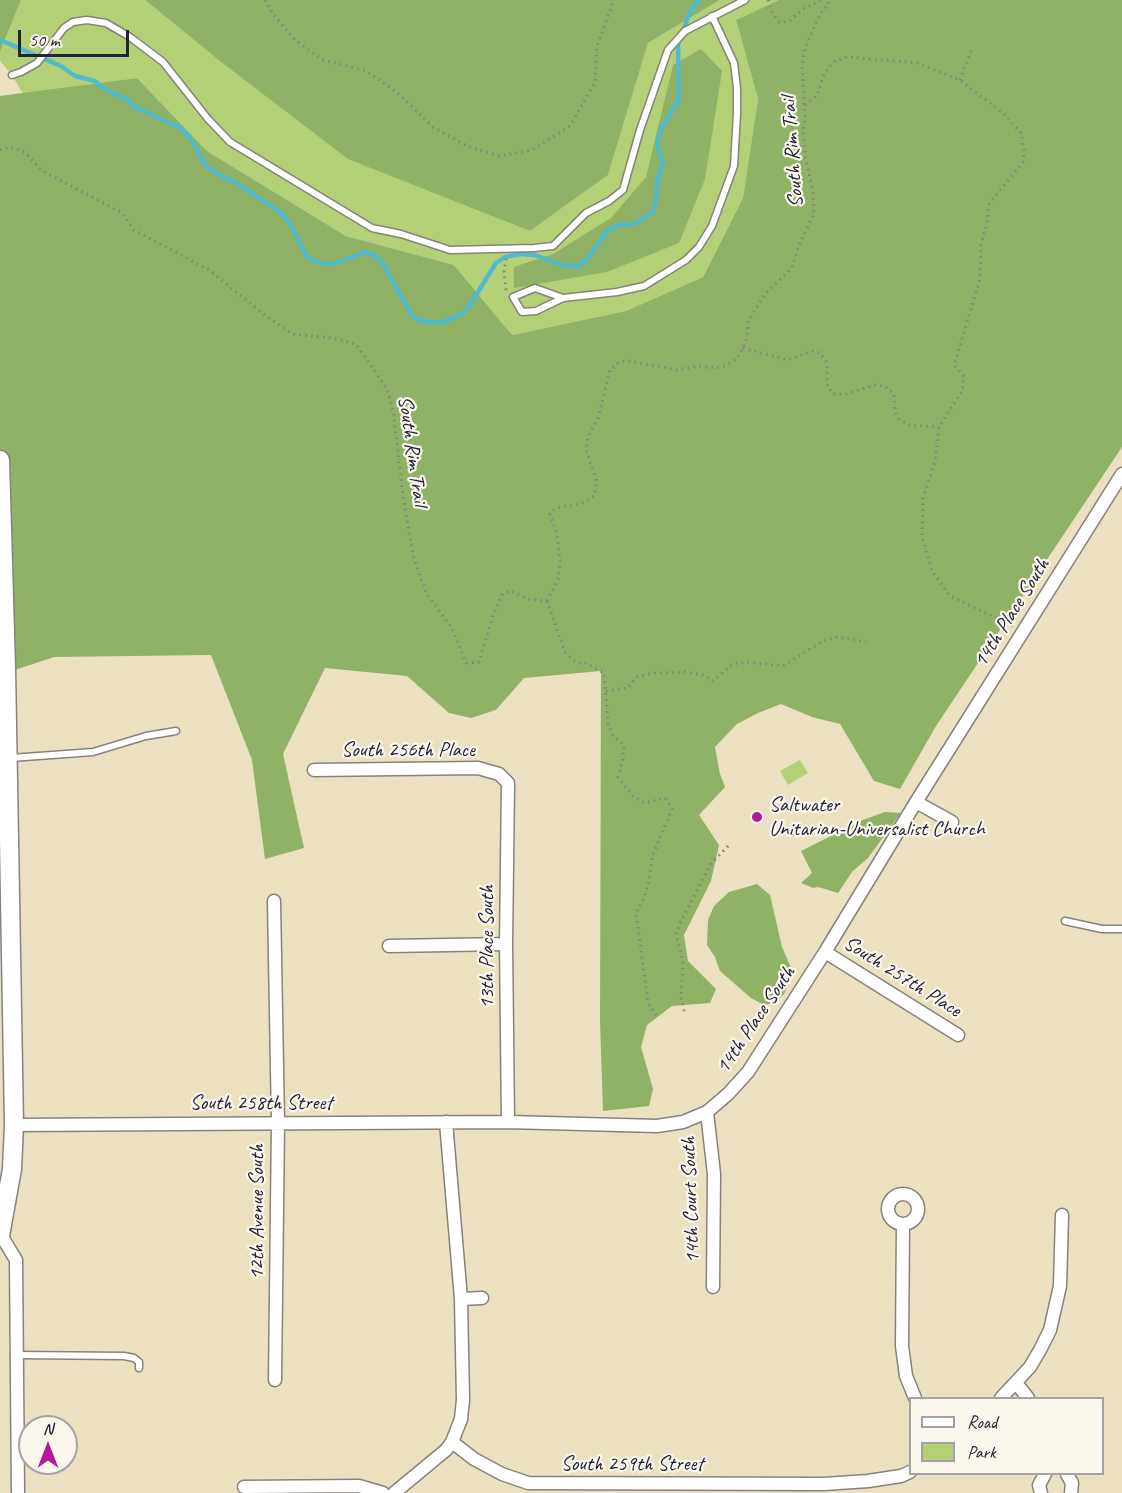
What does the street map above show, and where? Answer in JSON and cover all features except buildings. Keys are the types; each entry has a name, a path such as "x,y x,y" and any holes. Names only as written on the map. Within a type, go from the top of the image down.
{"main road":[{"path":"0,460 7,758 5,859 14,1125 12,1169 0,1236"}],"street":[{"name":"14th Place South","path":"508,1122 657,1126 683,1122 707,1112 728,1094 748,1072 825,952 916,802 1122,474"},
{"name":"South 256th Place","path":"314,770 478,768 501,775"},
{"name":"13th Place South","path":"501,775 509,788 506,944 508,1122"},
{"path":"916,802 952,822"},
{"name":"12th Avenue South","path":"274,901 278,1123 276,1380"},
{"path":"389,945 506,944"},
{"name":"South 257th Place","path":"825,952 958,1035"},
{"name":"14th Court South","path":"707,1112 714,1174 713,1287"},
{"path":"394,1493 446,1450 459,1426 462,1409 461,1299 446,1122"},
{"name":"South 258th Street","path":"14,1125 508,1122"},
{"path":"1002,1397 1016,1383 1040,1350 1053,1319 1060,1286 1062,1215"},
{"path":"903,1224 902,1346 906,1376 915,1397"},
{"path":"0,1236 16,1260 18,1493"},
{"path":"461,1299 482,1299"},
{"path":"1016,1383 1027,1397"},
{"name":"South 259th Street","path":"452,1442 474,1459 502,1474 528,1483 641,1488 824,1488 901,1476 909,1472"},
{"path":"1041,1493 1039,1485 1044,1475"},
{"path":"1068,1475 1072,1483 1071,1493"},
{"path":"244,1487 359,1486 383,1493"}],"lane":[{"path":"12,75 37,63 64,28 73,22 87,20 106,23 130,37 163,62 208,119 230,142 372,228 401,234 450,250 507,250 553,246 586,213 609,201 623,190 661,68 672,46 682,35 712,16 745,0"},
{"path":"563,298 536,288 513,297 522,312 536,311 563,298 617,292 644,286 686,260 699,247 712,226 734,166 737,88 734,63 712,16"},
{"path":"7,758 93,752 146,736 176,732"},
{"path":"1065,921 1102,929 1122,928"},
{"path":"17,1355 124,1356 134,1358 139,1362 139,1368"}],"path":[{"path":"265,0 272,13 295,40 323,60 366,71 398,93 433,127 467,146 499,156 532,150 570,126 595,83 597,46 614,0"},
{"path":"768,0 779,22 788,22 803,9 821,0"},
{"name":"South Rim Trail","path":"743,348 747,337 748,321 765,294 792,268 799,245 814,213 805,154 802,65 805,48 821,13 829,4 826,0"},
{"path":"960,81 972,49"},
{"path":"805,105 817,96 824,74 833,62 848,57 917,63 960,81 1004,114 1021,133 1024,150 1023,162 989,204 981,245 980,279 954,365 964,376 962,391 939,427 935,462 923,498 922,536 932,571 950,596 1023,631"},
{"name":"South Rim Trail","path":"0,150 10,147 25,152 41,170 122,213 134,230 209,270 292,334 332,338 356,344 387,389 393,410 403,496 413,555 426,593 452,628 466,663 479,662 493,615 503,592 511,591 526,599 547,601"},
{"path":"507,250 504,272 505,289 513,297"},
{"path":"659,1019 648,1003 636,912 643,901 649,881 652,857 672,809 665,798 644,803 633,796 618,777 624,758 624,745 613,736 608,723 604,673 586,663 578,663 565,652 547,601 558,579 560,561 557,534 550,514 556,508 580,504 594,496 597,482 586,450 588,437 598,418 610,370 619,362 630,361 677,370 699,366 714,368 725,366 736,359 743,348 787,360 812,351 820,353 827,363 827,384 833,394 846,394 875,385 885,386 894,394 895,412 899,419 909,425 939,427"},
{"path":"606,691 628,688 638,677 653,673 685,672 704,675 713,681 733,664 747,662 783,666 823,641 837,637 866,642"},
{"path":"684,1011 681,998 683,960 676,935 710,864 729,845"}],"green space":[{"path":"0,0 21,0 0,52"},
{"path":"21,0 145,0 216,58 451,198 530,231 608,175 648,43 720,0 779,0 736,20 758,99 743,198 703,277 626,311 512,335 454,265 346,236 207,151 137,78 23,94 12,75 0,61 0,52"},
{"path":"145,0 720,0 648,43 608,175 530,231 348,159 216,58"},
{"path":"779,0 1122,0 1122,447 936,726 900,789 874,781 840,724 812,717 781,704 737,724 715,747 725,787 699,815 719,845 711,881 684,935 688,961 716,989 710,1003 672,1006 647,1025 641,1047 653,1089 649,1106 603,1111 600,1021 601,671 524,678 496,710 471,718 449,713 407,676 325,668 283,754 304,848 265,859 252,760 211,655 54,657 0,675 0,96 137,78 207,151 346,236 454,265 512,335 626,311 703,277 743,198 758,99 736,20"},
{"path":"701,49 722,71 705,179 679,243 607,272 514,288 514,267 553,254 611,218 646,177 673,65"},
{"path":"800,760 808,773 788,785 780,771"},
{"path":"885,812 901,813 868,858 852,872 838,893 801,883 812,873 801,851 863,820"},
{"path":"757,884 770,895 782,947 792,970 791,979 784,994 775,1003 764,1005 751,998 720,971 707,945 708,920 714,906 729,892"}],"waterway":[{"path":"0,40 61,66 75,76 95,81 101,87 130,101 134,107 179,127 189,136 205,165 281,213 290,224 307,257 316,262 334,264 365,252 374,255 382,262 413,317 420,321 442,323 468,308 496,263 505,257 520,254 535,255 562,265 578,266 587,260 607,230 620,225 635,224 653,212 658,177 663,163 658,150 658,138 662,127 679,100 678,44 689,15 698,0"}],"place":[{"name":"Saltwater Unitarian-Universalist Church","path":"757,817"}]}
